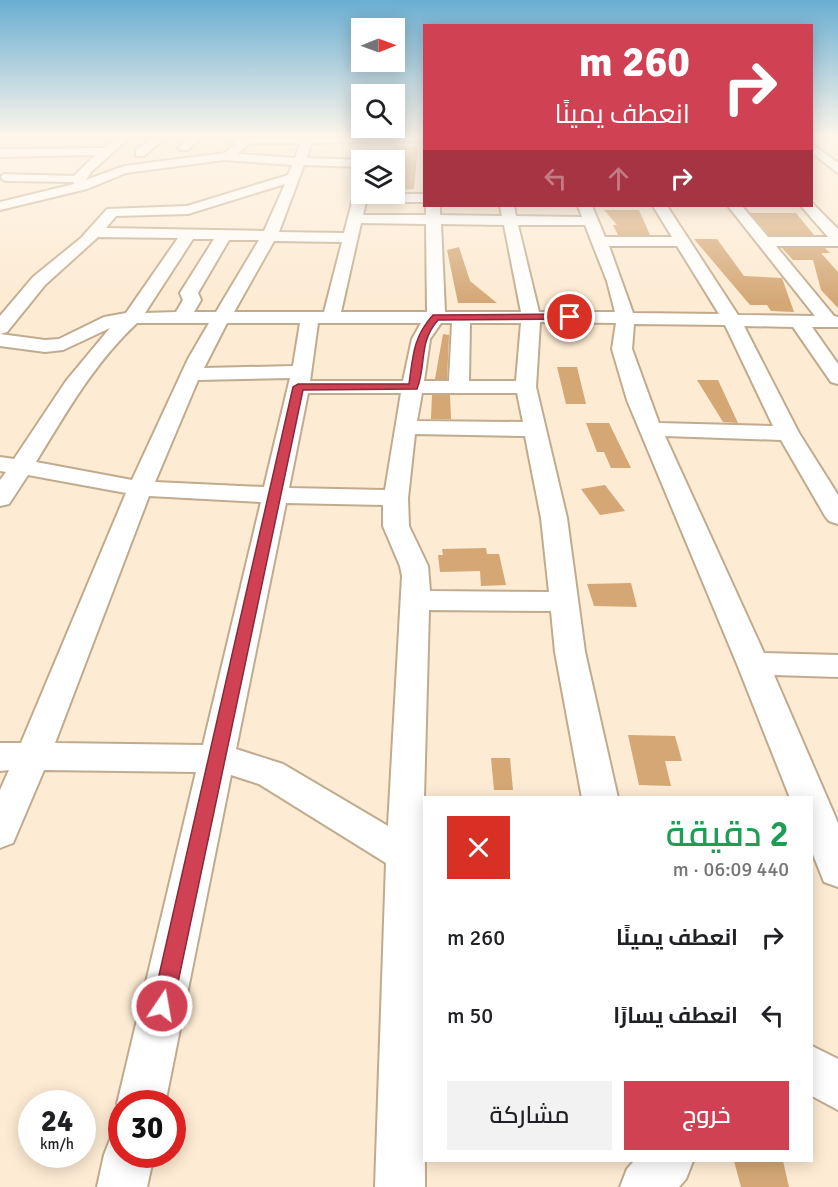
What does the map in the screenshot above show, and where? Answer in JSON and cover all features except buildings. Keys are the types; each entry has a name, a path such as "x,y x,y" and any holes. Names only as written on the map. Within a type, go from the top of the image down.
{"street":[{"path":"0,206 48,192"},
{"path":"86,192 90,199"},
{"path":"156,211 184,210 205,206 235,192"},
{"path":"0,832 17,757 192,374 257,260 288,192"},
{"path":"405,197 423,198"},
{"path":"144,1090 300,380 350,238 359,204"},
{"path":"0,328 39,281 60,260 95,232 110,206 157,205 156,211 136,233"},
{"path":"585,207 626,318 622,335 624,357 634,392 753,664 807,796"},
{"path":"661,207 732,320 788,433 838,516"},
{"path":"736,207 833,322"},
{"path":"809,207 838,239"},
{"path":"355,219 433,213 507,226 591,221"},
{"path":"433,213 440,239 448,317 459,386"},
{"path":"507,226 531,317 526,387 533,429 554,519 563,603 600,796"},
{"path":"95,232 225,234 268,238 350,238"},
{"path":"0,499 11,465 85,368 132,318 189,234"},
{"path":"182,318 192,300 189,292 211,260 225,234"},
{"path":"766,242 838,239"},
{"path":"600,242 682,242"},
{"path":"211,260 257,260"},
{"path":"400,1187 406,855 415,600 414,566 396,526 396,498 405,427 421,339 425,330 448,317"},
{"path":"0,340 45,346 63,344 110,321 132,318 531,317 833,322"},
{"path":"798,321 838,378"},
{"path":"192,374 413,387 526,387"},
{"path":"405,427 533,429"},
{"path":"650,429 788,433"},
{"path":"11,465 87,481 139,488 208,493 396,498"},
{"path":"415,600 563,603"},
{"path":"753,664 838,666"},
{"path":"17,757 216,759 247,764 271,774 406,855"},
{"path":"813,809 829,868"},
{"path":"813,1070 838,1086"},
{"path":"122,1187 126,1168"}],"route":[{"path":"162,1006 298,387 413,387 421,339 436,317 570,317"}]}
